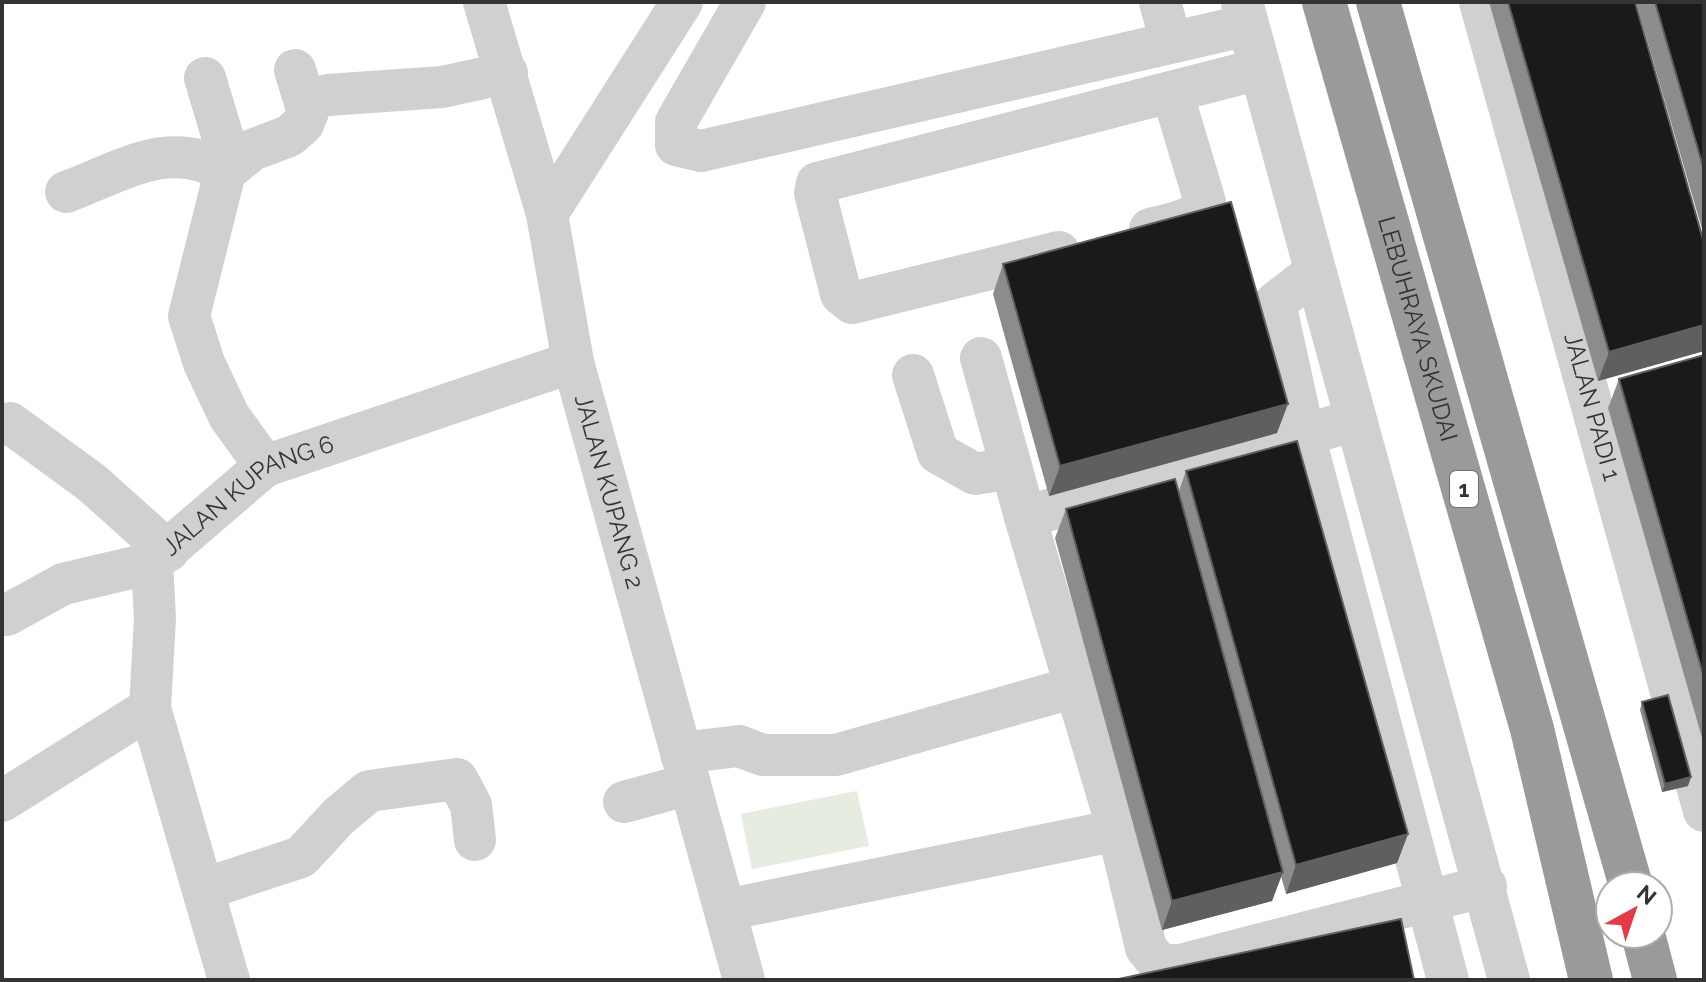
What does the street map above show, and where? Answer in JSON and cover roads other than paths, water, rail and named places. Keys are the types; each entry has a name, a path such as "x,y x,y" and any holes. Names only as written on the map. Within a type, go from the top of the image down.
{"highway":[{"name":"LEBUHRAYA SKUDAI","path":"1324,2 1532,729 1591,980"},
{"name":"1","path":"1378,2 1626,870"},
{"path":"1647,950 1655,980"}],"street":[{"name":"JALAN KUPANG 2","path":"484,2 547,214 573,362 744,980"},
{"path":"547,214 682,2"},
{"path":"745,2 676,122 676,145 701,151 1171,42 1245,13 1486,886 1509,980"},
{"path":"1160,2 1171,42"},
{"name":"JALAN PADI 1","path":"1480,2 1704,811"},
{"path":"1172,92 1205,202 1199,213 1189,219 852,303 841,294 815,193 817,183 1260,69"},
{"path":"225,172 252,150 289,136 303,124 308,112 306,96 295,70"},
{"path":"328,95 442,87 507,73"},
{"path":"205,78 223,138 225,172 189,316 204,363 229,416 265,466"},
{"path":"66,192 172,155 192,156 225,172"},
{"path":"1315,272 1275,303 1304,435 1448,980"},
{"path":"981,358 1118,830 1146,948 1160,965 1180,965 1426,899 1486,886"},
{"name":"JALAN KUPANG 6","path":"229,980 150,708 160,557 265,466 573,362"},
{"path":"913,375 938,453 975,474 1011,468"},
{"path":"1589,402 1632,389"},
{"path":"1025,517 1355,420"},
{"path":"2,425 10,423 51,450 160,557 63,584 7,615 2,613"},
{"path":"624,802 685,768 739,746 763,755 836,755 1075,687"},
{"path":"2,801 150,708"},
{"path":"204,889 301,857 339,816 369,791 457,779 471,805 475,840"},
{"path":"725,910 1118,830"}]}
